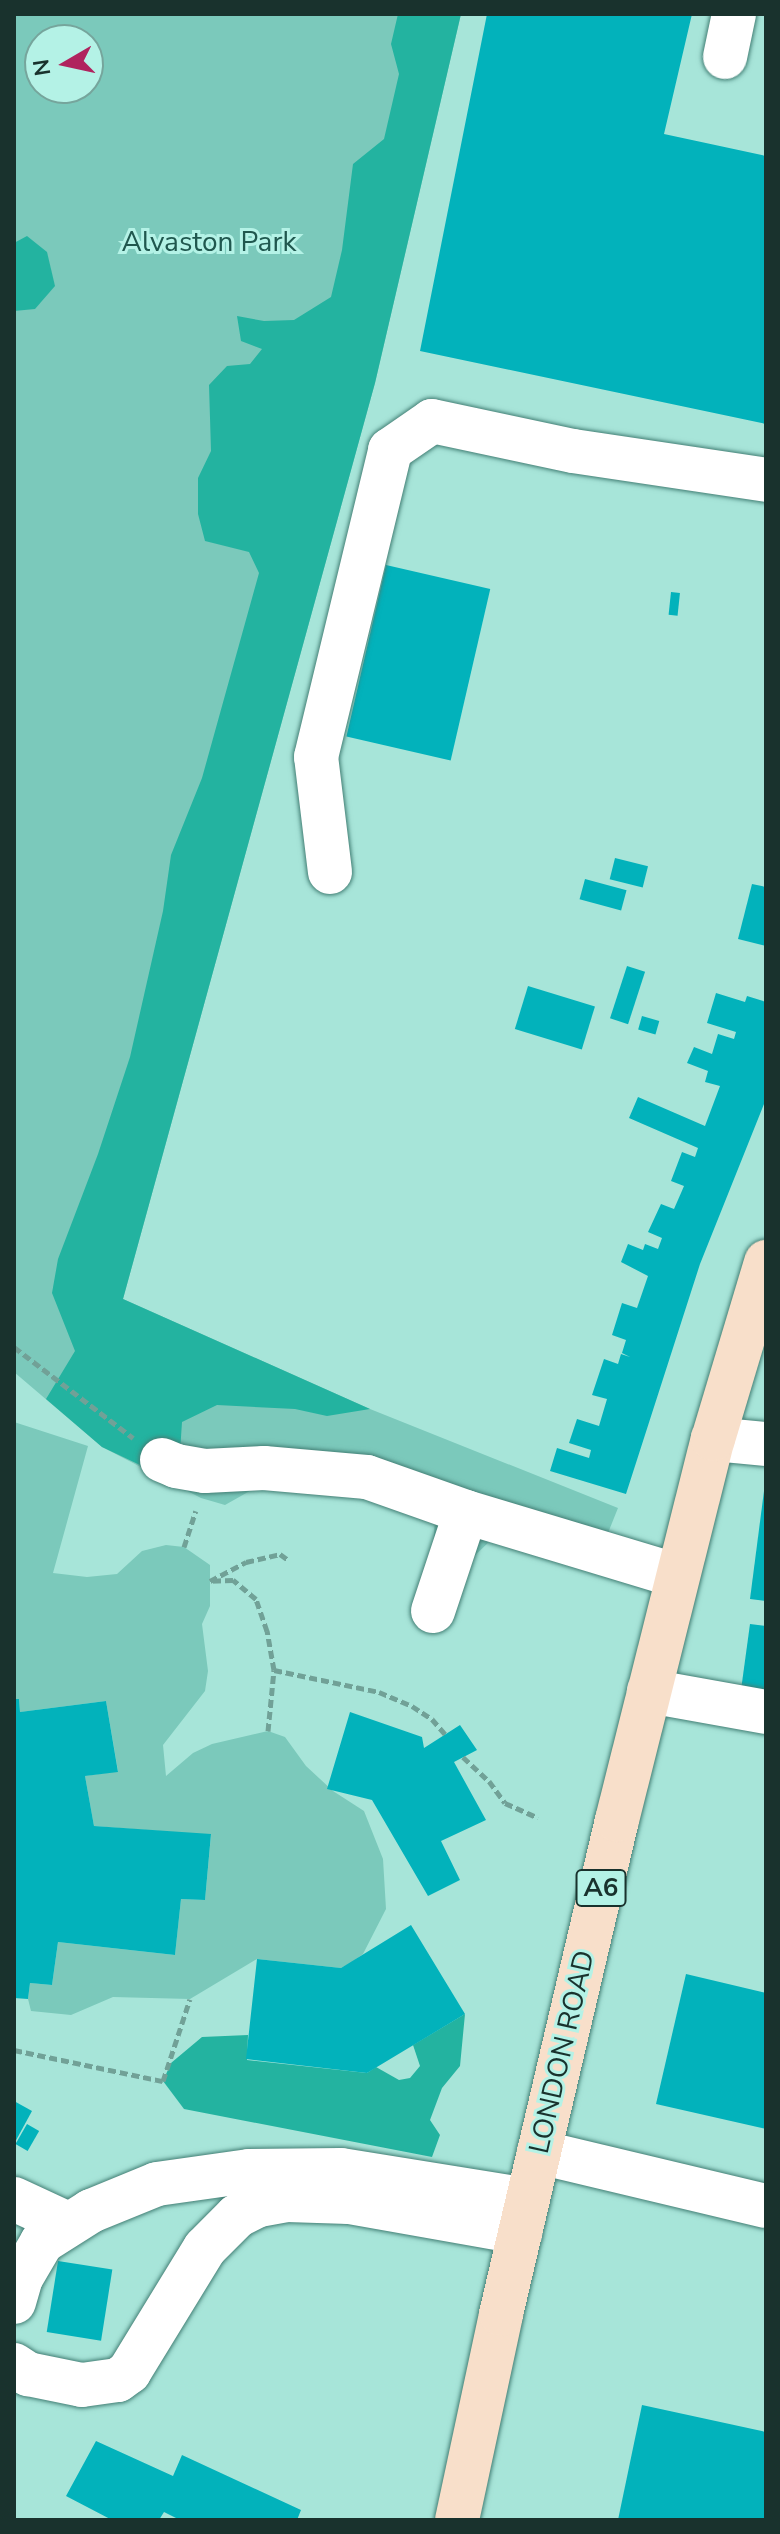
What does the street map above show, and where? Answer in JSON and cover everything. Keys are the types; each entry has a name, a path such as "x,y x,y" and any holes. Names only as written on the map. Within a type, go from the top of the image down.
{"main road":[{"name":"LONDON ROAD","path":"457,2520 524,2216 649,1691 713,1439 766,1262"}],"street":[{"path":"725,57 734,14"},
{"path":"330,872 316,757 390,450 432,421 573,451 766,480"},
{"path":"713,1439 766,1444"},
{"path":"162,1460 205,1471 264,1468 351,1474 678,1576"},
{"path":"433,1611 466,1512"},
{"path":"649,1691 766,1712"},
{"path":"539,2152 766,2206"},
{"path":"14,2302 21,2278 42,2242 68,2224 149,2187 249,2171 341,2170 524,2216"},
{"path":"14,2199 68,2224"},
{"path":"14,2365 28,2374 82,2385 118,2380 129,2372 205,2248 237,2216 259,2205 287,2200 349,2202 524,2216"}],"path":[{"path":"14,1347 162,1460"},
{"path":"268,1731 274,1670 267,1631 256,1599 233,1580 210,1581 246,1562 280,1554 287,1559"},
{"path":"274,1670 379,1692 412,1706 432,1719 445,1734"},
{"path":"463,1757 489,1781 505,1803 538,1818"},
{"path":"14,2050 163,2081 190,1999"}],"green space":[{"name":"Alvaston Park","path":"14,14 461,14 375,383 123,1299 370,1409 618,1508 592,1573 490,1541 468,1562 433,1548 435,1520 349,1490 257,1487 225,1505 201,1498 102,1447 14,1372"},
{"path":"398,14 461,14 375,383 123,1299 370,1409 327,1416 295,1409 217,1405 182,1422 178,1483 102,1447 46,1399 75,1351 52,1293 58,1259 98,1154 130,1057 163,911 171,855 202,778 259,573 249,552 205,541 198,514 198,478 211,451 209,385 227,366 250,364 262,349 241,341 237,316 264,321 294,320 331,297 342,250 353,164 384,139 399,74 391,44"},
{"path":"27,236 47,252 55,286 35,309 14,311 14,243"},
{"path":"14,1422 88,1446 53,1573 87,1577 117,1574 142,1551 166,1545 184,1547 210,1565 210,1606 202,1624 208,1671 205,1691 163,1745 166,1776 193,1753 212,1744 268,1731 285,1737 306,1766 333,1791 364,1811 383,1859 386,1909 363,1954 352,1962 341,1968 257,1959 190,1999 113,1997 71,2015 31,2011 28,1999 30,1983 52,1985 58,1942 175,1955 181,1899 205,1900 211,1835 94,1826 85,1776 118,1771 106,1701 20,1712 19,1699 14,1699"},
{"path":"465,2014 460,2066 442,2088 430,2120 440,2135 432,2157 184,2109 163,2081 171,2063 202,2037 248,2035 247,2060 367,2073 376,2067 399,2080 410,2078 420,2066 413,2045"}],"building":[{"path":"487,14 692,14 664,134 766,156 766,424 420,351"},
{"path":"386,565 490,589 451,761 346,736"},
{"path":"671,592 680,593 678,616 669,615"},
{"path":"615,858 648,866 643,888 610,879"},
{"path":"585,879 627,890 621,910 580,899"},
{"path":"752,884 766,887 766,946 738,939"},
{"path":"627,966 645,972 628,1024 610,1018"},
{"path":"528,986 595,1006 582,1049 515,1029"},
{"path":"716,993 745,1002 747,996 766,1002 766,1099 700,1264 626,1494 550,1471 557,1448 589,1458 591,1450 569,1443 577,1419 599,1426 607,1399 592,1395 604,1359 618,1364 621,1354 630,1357 622,1353 626,1340 612,1335 622,1303 637,1308 648,1276 621,1262 628,1244 643,1250 645,1244 658,1249 662,1238 648,1232 661,1204 674,1209 684,1186 671,1181 682,1152 695,1157 698,1148 629,1118 638,1097 705,1126 720,1086 705,1082 708,1071 687,1063 694,1047 712,1054 718,1034 734,1039 736,1032 707,1023"},
{"path":"642,1016 659,1021 655,1034 638,1029"},
{"path":"766,1491 766,1601 750,1599"},
{"path":"750,1624 766,1626 766,1693 741,1690"},
{"path":"14,1699 19,1699 20,1712 106,1701 118,1772 85,1776 94,1826 211,1834 205,1900 181,1899 175,1955 58,1942 52,1985 30,1983 28,1999 14,1998"},
{"path":"350,1712 422,1737 424,1748 460,1725 477,1750 454,1762 486,1820 441,1841 460,1880 428,1896 372,1800 327,1789"},
{"path":"411,1925 465,2014 367,2073 246,2059 257,1959 341,1968"},
{"path":"686,1974 766,1993 766,2129 656,2104"},
{"path":"14,2101 32,2111 14,2144"},
{"path":"27,2124 39,2131 28,2151 16,2144"},
{"path":"58,2261 112,2270 101,2341 47,2332"},
{"path":"642,2405 766,2432 766,2520 618,2520"},
{"path":"96,2441 173,2476 182,2455 301,2510 297,2520 180,2520 164,2512 159,2520 112,2520 66,2496"}]}
